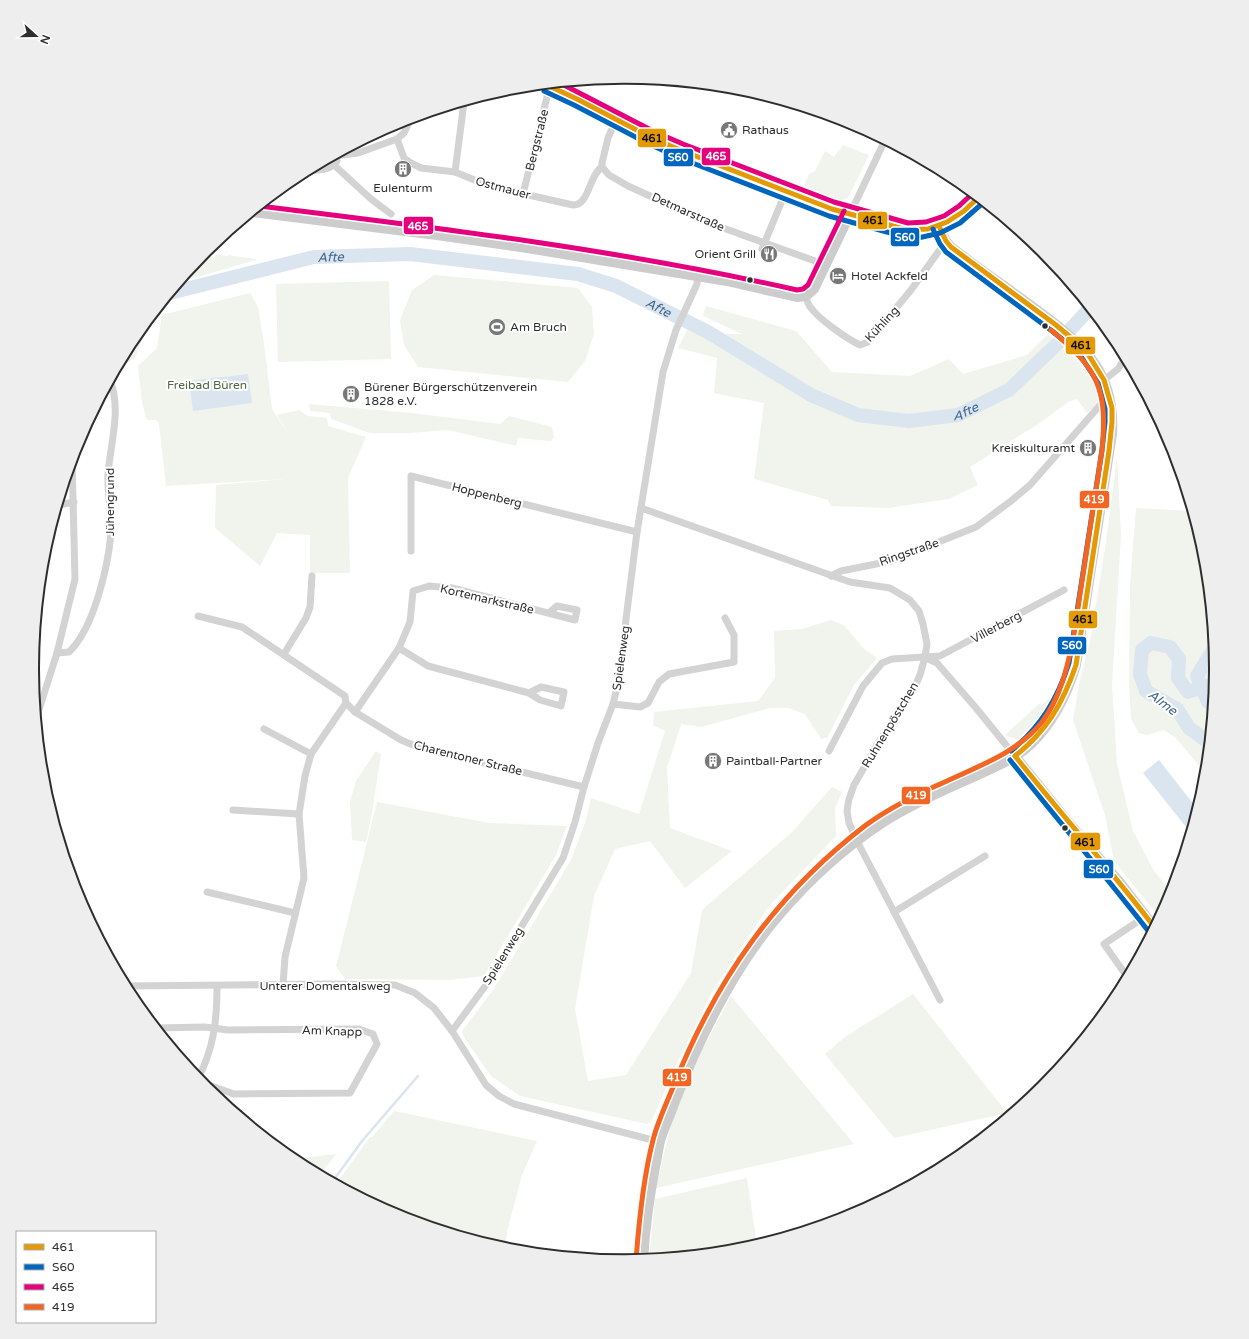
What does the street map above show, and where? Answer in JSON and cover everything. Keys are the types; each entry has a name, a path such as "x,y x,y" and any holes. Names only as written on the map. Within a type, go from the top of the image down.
{"main road":[{"path":"555,88 616,120 680,150 832,209 850,214 914,231 939,226 959,215 975,201"},
{"path":"258,213 437,235 698,276 727,281 797,298 806,296 814,289 850,214"},
{"path":"643,1255 649,1195 660,1142 688,1066 722,1000 746,960 768,929 816,877 857,841 884,822 912,806 1015,756 1028,746 1040,735 1056,712 1070,683 1076,665 1112,434 1112,408 1104,380 1096,366 1080,345 1056,325 958,253 946,241 939,226"},
{"path":"1015,756 1064,817 1122,885 1152,924"}],"street":[{"name":"Bergstraße","path":"523,194 548,89"},
{"path":"455,172 463,107"},
{"path":"602,167 608,138 616,120"},
{"path":"347,154 358,153 397,139 404,133 407,126"},
{"name":"Ostmauer","path":"397,139 402,154 411,163 428,169 455,172 489,186 577,206 583,201 596,173 602,167"},
{"path":"850,214 883,144"},
{"path":"320,169 334,165 337,159"},
{"path":"334,165 371,199 391,214"},
{"name":"Detmarstraße","path":"602,167 609,175 628,186 702,220 763,246 826,265"},
{"path":"763,246 786,191"},
{"name":"Kühling","path":"806,296 810,307 848,339 860,345 868,342 911,290 946,241"},
{"name":"Spielenweg","path":"452,1031 486,985 563,858 575,822 598,743 613,704 621,668 637,532 663,372 676,330 697,284 698,276"},
{"path":"1104,380 1118,369 1122,362"},
{"name":"Jühengrund","path":"57,653 69,652 77,644 84,633 98,596 106,564 111,532 108,475 115,425 114,390 112,386"},
{"name":"Ringstraße","path":"831,576 841,571 891,561 976,527 1002,509 1030,485 1108,395"},
{"path":"40,707 57,653 75,579 73,474"},
{"name":"Hoppenberg","path":"411,551 411,476 637,532"},
{"path":"63,504 74,502"},
{"path":"641,508 831,576"},
{"path":"284,654 306,618 310,607 312,576"},
{"name":"Ruhnenpöstchen","path":"831,576 850,582 890,588 910,600 919,611 923,624 927,644 926,657 920,675 913,691 878,743 854,785 847,811 849,823 857,841 940,1000"},
{"name":"Kortemarkstraße","path":"355,712 399,648 410,622 414,591 429,586 452,588 549,613"},
{"name":"Villerberg","path":"926,657 940,656 1064,590"},
{"name":"Charentoner Straße","path":"198,616 242,627 345,696 346,703 355,712 401,740 418,747 584,787"},
{"path":"613,704 640,707 648,703 659,682 669,674 734,662 734,635 725,618"},
{"path":"399,648 428,666 530,693"},
{"path":"829,751 863,686 882,663 892,659 926,657 937,663 1015,756"},
{"path":"283,985 285,957 304,878 299,814 304,776 311,754 346,703"},
{"path":"264,729 311,754"},
{"path":"233,810 299,814"},
{"path":"894,912 985,856"},
{"path":"207,892 295,913"},
{"path":"1125,973 1104,944 1146,916"},
{"name":"Unterer Domentalsweg","path":"132,986 395,985 416,994 434,1008 452,1031 486,1084 499,1096 514,1104 660,1142"},
{"path":"200,1074 211,1049 216,1028 217,986"},
{"path":"162,1028 216,1028"},
{"name":"Am Knapp","path":"213,1086 234,1094 350,1093 377,1044 373,1034 359,1029 228,1030 216,1028"}],"green space":[{"path":"843,145 869,155 848,198 833,203 802,190 809,174 815,171 825,151 834,157"},
{"path":"216,254 256,260 187,280 209,256 215,257"},
{"name":"Am Bruch","path":"434,275 578,288 592,307 594,334 585,361 568,382 418,367 404,345 400,320 412,290"},
{"path":"389,281 391,359 278,362 276,284"},
{"name":"Freibad Büren","path":"250,293 258,307 272,409 290,436 277,415 299,410 308,416 327,418 328,426 366,437 348,478 350,573 310,573 310,535 277,533 260,566 215,528 216,485 285,479 166,486 159,424 156,420 147,420 142,403 138,366 157,348 162,315"},
{"path":"706,306 796,331 832,372 910,376 949,359 963,374 1027,355 1048,334 1078,362 1091,377 1101,402 1087,413 1077,399 1068,402 1043,421 970,467 978,485 949,499 888,508 831,506 828,500 754,479 764,403 714,393 717,358 678,348 692,321 725,334 742,334 703,316"},
{"path":"143,337 135,358 125,364"},
{"path":"309,404 412,413 500,424 509,416 552,427 554,437 551,441 518,438 516,446 448,430 411,433 370,433 331,419 330,413 310,411"},
{"path":"1117,458 1121,535 1112,685 1117,764 1133,831 1154,871 1168,887 1156,914 1114,861 1105,815 1073,720 1080,680 1090,641 1106,542"},
{"path":"1136,508 1188,511 1199,555 1209,631 1209,708 1201,768 1176,738 1164,730 1147,735 1139,733 1131,719 1129,684 1130,585"},
{"path":"831,620 845,626 863,648 877,658 854,685 827,738 821,739 805,714 788,708 770,708 701,727 681,724 667,768 670,828 732,851 685,888 650,841 615,849 594,896 575,1009 588,1081 626,1075 691,973 702,910 792,832 832,787 842,792 835,808 836,836 769,906 736,955 711,994 676,1065 651,1122 647,1124 520,1096 491,1076 465,1039 462,1031 493,990 571,860 585,823 591,798 639,814 665,731 653,725 654,712 758,701 775,678 774,631 802,629"},
{"path":"1071,651 1066,672 1058,691 1042,720 1029,734 1021,739 1005,735 1040,703 1042,705 1048,700 1060,680"},
{"path":"376,751 381,755 373,809 366,842 352,840 350,802 356,781"},
{"path":"377,802 489,823 567,826 556,855 484,976 449,980 345,979 336,966"},
{"path":"913,994 1007,1113 894,1138 825,1054 845,1037"},
{"path":"731,996 854,1144 656,1188 670,1128 694,1065"},
{"path":"394,1111 537,1141 522,1175 507,1232 506,1243 436,1224 366,1195 339,1180 370,1137 372,1137"},
{"path":"336,1154 323,1171 302,1158"},
{"path":"747,1178 756,1240 701,1250 650,1254 655,1199"}],"shaded area":[{"path":"248,374 252,403 193,411 189,381"},
{"path":"1159,760 1194,805 1188,829 1143,773"}],"waterway":[{"name":"Afte","path":"178,291 314,257 410,254 578,274 616,286 708,332 811,395 858,415 909,421 958,415 1009,390 1058,343 1087,311"},
{"name":"Alme","path":"1206,740 1189,728 1177,709 1146,691 1140,674 1142,650 1151,643 1170,647 1179,659 1178,678 1188,692 1210,685"},
{"name":"Alme","path":"1209,702 1197,676 1210,656"},
{"path":"335,1178 362,1141 418,1076"}],"transit line":[{"name":"465","path":"568,87 653,131 683,144 834,202 908,223 926,222 944,216 959,206 969,197"},
{"name":"461","path":"554,88 650,137 680,150 832,209 907,230 928,229 947,222 964,211 975,201"},
{"name":"S60","path":"544,91 677,157 829,216 905,237 918,238 940,233 960,223 981,205"},
{"name":"465","path":"266,207 530,241 664,263 797,290 803,289 808,285 844,211"},
{"name":"461","path":"939,226 946,241 951,247 1056,325 1080,345 1088,354 1104,380 1112,408 1109,451 1076,665 1071,679 1053,715 1036,737 1015,756"},
{"name":"S60","path":"933,229 940,244 946,252 1052,331 1075,350 1098,383 1105,409 1102,450 1069,663 1059,689 1047,712 1022,742 1011,751"},
{"name":"419","path":"636,1255 644,1185 653,1140 663,1110 693,1042 711,1006 753,939 778,908 805,879 834,851 866,825 885,812 926,790 986,763 1010,750 1022,742 1042,722 1054,703 1062,683 1073,640 1102,450 1103,411 1101,396 1089,369 1080,357 1051,330"},
{"name":"461","path":"1015,756 1121,884 1152,924"},
{"name":"S60","path":"1010,760 1148,931"}],"place":[{"name":"Rathaus","path":"729,130"},
{"name":"Eulenturm","path":"403,169"},
{"name":"Orient Grill","path":"769,254"},
{"name":"Hotel Ackfeld","path":"838,276"},
{"name":"Am Bruch","path":"497,327"},
{"name":"Bürener Bürgerschützenverein 1828 e.V.","path":"351,394"},
{"name":"Kreiskulturamt","path":"1088,448"},
{"name":"Paintball-Partner","path":"713,761"}]}
